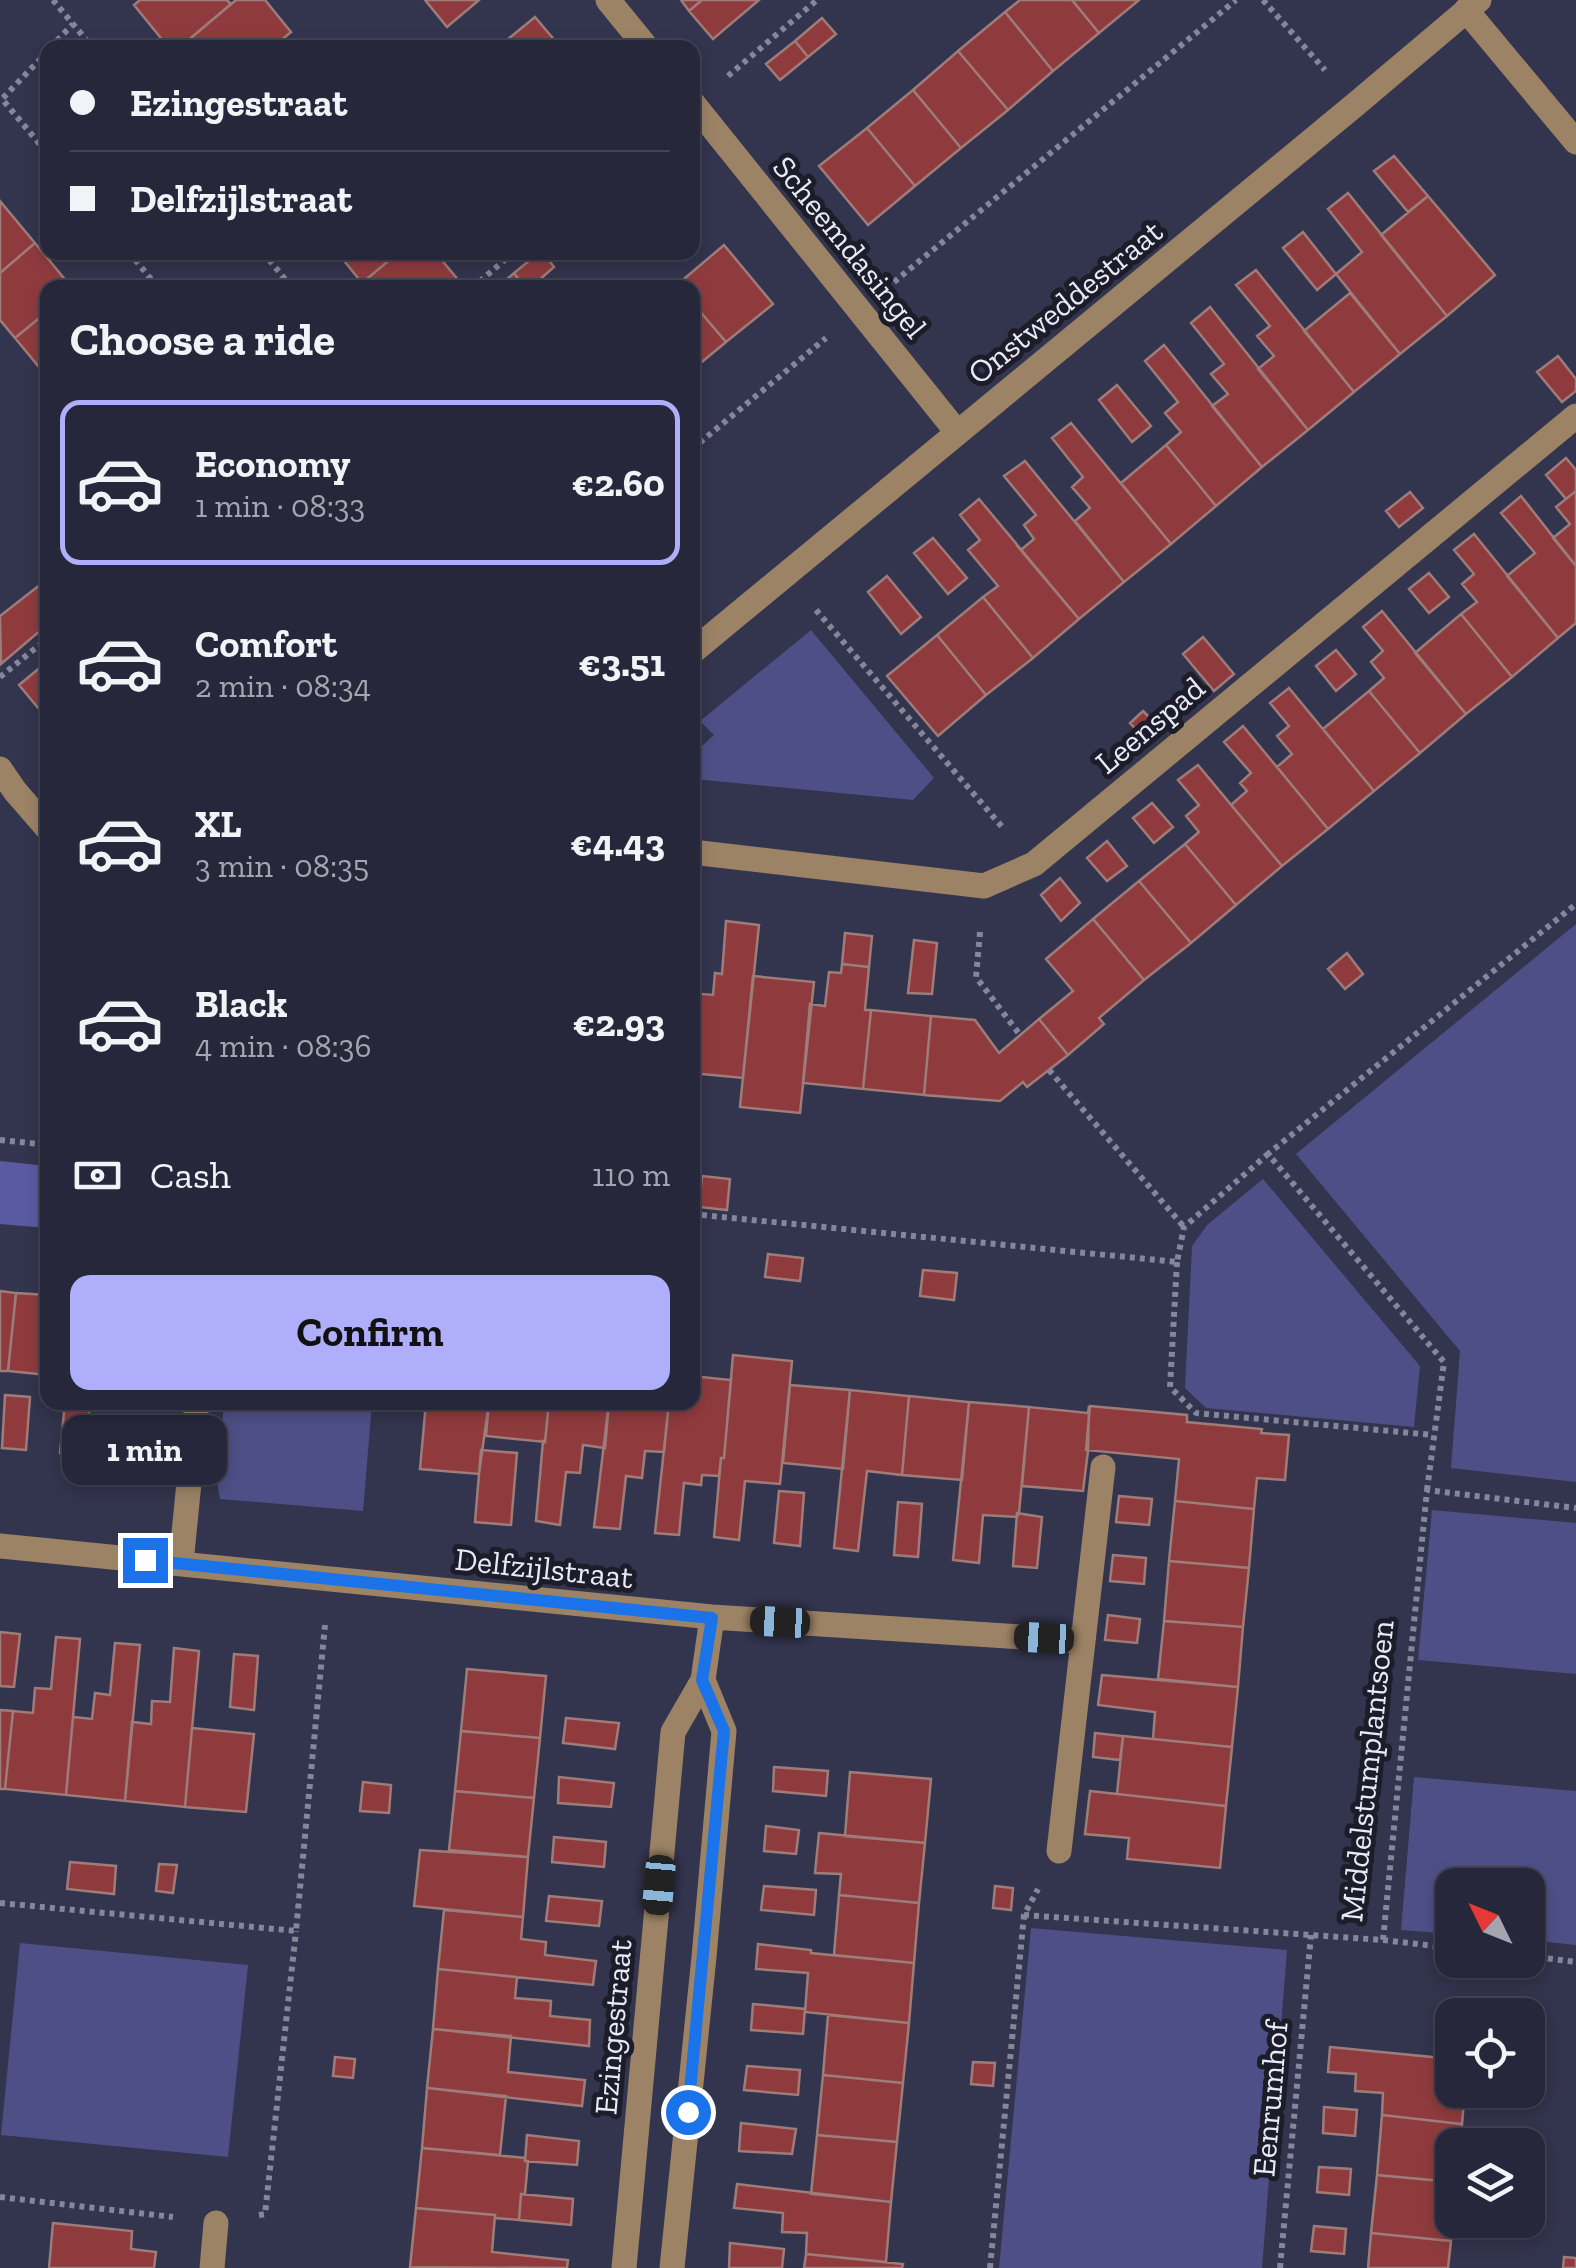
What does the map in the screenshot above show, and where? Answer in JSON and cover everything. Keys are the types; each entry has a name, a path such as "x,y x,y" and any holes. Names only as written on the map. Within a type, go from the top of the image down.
{"street":[{"path":"608,0 641,40"},
{"path":"1472,5 1576,142"},
{"name":"Onstweddestraat","path":"700,645 1472,5"},
{"name":"Scheemdasingel","path":"700,112 958,432"},
{"name":"Leenspad","path":"700,853 984,886 1034,864 1576,416"},
{"path":"0,769 7,790 40,821"},
{"path":"181,1563 195,1410"},
{"path":"1058,1851 1103,1467"},
{"name":"Delfzijlstraat","path":"0,1546 712,1618 1082,1640"},
{"name":"Ezingestraat","path":"624,2268 673,1732 702,1680 712,1618"},
{"path":"672,2268 724,1731 702,1680"},
{"path":"212,2268 216,2223"}],"path":[{"path":"53,0 86,40"},
{"path":"700,97 816,0"},
{"path":"700,442 1236,0"},
{"path":"1263,0 1356,104"},
{"path":"58,40 73,24"},
{"path":"40,59 2,99 40,144"},
{"path":"135,260 152,280"},
{"path":"269,260 286,280"},
{"path":"481,280 505,260"},
{"path":"786,575 1034,864"},
{"path":"0,677 40,644"},
{"path":"984,886 976,977 1020,1035"},
{"path":"1433,1436 1196,1413 1170,1387 1177,1262 1184,1227 1576,904"},
{"path":"1049,1070 1184,1227"},
{"path":"0,1140 40,1144"},
{"name":"Middelstumplantsoen","path":"990,2268 1024,1915 1384,1940 1433,1436 1444,1362 1268,1154"},
{"path":"700,1215 1177,1262"},
{"path":"1428,1490 1576,1508"},
{"path":"0,2197 216,2223 264,2214 329,1579"},
{"path":"0,1903 296,1930"},
{"name":"Eenrumhof","path":"1280,2268 1311,1935"},
{"path":"1384,1940 1435,1946"},
{"path":"1545,1958 1576,1962"}],"shaded area":[{"path":"811,630 934,778 913,800 700,780 700,748 714,735 700,721"},
{"path":"1576,924 1576,1482 1451,1468 1460,1351 1296,1154"},
{"path":"0,1161 40,1165 40,1227 0,1224"},
{"path":"1263,1179 1420,1366 1414,1427 1206,1408 1185,1388 1192,1246 1207,1225"},
{"path":"223,1410 371,1410 363,1511 220,1499 217,1481"},
{"path":"1432,1510 1576,1523 1576,1674 1418,1660"},
{"path":"1414,1777 1576,1791 1576,1945 1545,1942 1545,1868 1435,1868 1435,1933 1401,1930"},
{"path":"1031,1928 1287,1950 1262,2268 999,2268"},
{"path":"20,1943 248,1965 228,2157 1,2135"}],"building":[{"path":"140,0 227,0 231,4 188,40 162,40 134,5"},
{"path":"236,0 265,0 291,32 282,40 188,40"},
{"path":"425,0 479,0 447,27"},
{"path":"681,0 702,0 689,11"},
{"path":"702,0 759,0 713,39 689,11"},
{"path":"1020,0 1072,0 1099,33 1053,71 1005,12"},
{"path":"1072,0 1139,0 1099,33"},
{"path":"1005,12 1053,71 1008,110 958,51"},
{"path":"535,17 554,40 507,40"},
{"path":"822,18 836,34 808,57 795,41"},
{"path":"795,41 808,57 780,80 766,64"},
{"path":"958,51 1008,110 961,148 913,90"},
{"path":"913,90 961,148 915,186 867,128"},
{"path":"867,128 915,186 868,225 819,166"},
{"path":"1394,156 1428,196 1408,212 1374,171"},
{"path":"1348,193 1447,316 1400,354 1336,274 1362,252 1328,209"},
{"path":"1428,196 1495,275 1447,316 1381,235"},
{"path":"0,201 35,243 0,273"},
{"path":"1303,232 1336,274 1317,290 1283,248"},
{"path":"35,243 40,249 40,260 49,260 65,280 40,280 40,318 15,338 0,320 0,273"},
{"path":"724,245 773,304 726,342 700,311 700,280 683,280"},
{"path":"343,260 389,260 366,280 360,280"},
{"path":"389,260 442,260 458,280 366,280"},
{"path":"530,260 549,260 554,267 539,280 519,280 514,273"},
{"path":"1256,270 1354,392 1308,430 1258,369 1274,356 1257,336 1270,326 1236,285"},
{"path":"1350,293 1400,354 1354,392 1304,331"},
{"path":"1210,307 1308,430 1262,467 1212,406 1228,394 1211,374 1224,364 1191,323"},
{"path":"700,311 726,342 700,363"},
{"path":"40,318 40,368 15,338"},
{"path":"1164,345 1262,467 1216,506 1166,445 1181,432 1165,413 1178,402 1145,361"},
{"path":"1558,356 1576,379 1576,391 1562,402 1537,372"},
{"path":"1117,385 1151,426 1132,442 1099,400"},
{"path":"1071,423 1171,544 1124,582 1075,521 1090,508 1072,487 1083,477 1052,438"},
{"path":"1166,445 1216,506 1171,544 1121,483"},
{"path":"1566,458 1576,470 1576,491 1566,499 1546,475"},
{"path":"1025,461 1124,582 1079,619 1019,548 1034,539 1024,525 1036,515 1004,476"},
{"path":"1576,491 1576,566 1553,538 1570,524 1556,507"},
{"path":"1410,492 1423,508 1399,527 1386,511"},
{"path":"1521,496 1576,566 1576,623 1558,638 1507,576 1535,553 1501,513"},
{"path":"979,499 1079,619 1033,658 983,597 998,586 968,550 980,540 960,515"},
{"path":"1474,534 1558,638 1512,677 1461,614 1477,602 1462,584 1474,574 1454,550"},
{"path":"933,538 967,578 948,594 914,553"},
{"path":"1429,573 1449,597 1429,613 1409,589"},
{"path":"887,576 921,617 901,634 868,592"},
{"path":"40,585 40,631 1,664 0,616"},
{"path":"983,597 1033,658 986,695 937,635"},
{"path":"1382,611 1466,714 1420,753 1369,691 1384,678 1371,662 1383,651 1363,627"},
{"path":"1461,614 1512,677 1466,714 1415,653"},
{"path":"937,635 986,695 938,736 887,676"},
{"path":"1203,637 1234,674 1214,691 1183,654"},
{"path":"1336,650 1356,674 1336,691 1316,666"},
{"path":"40,668 40,710 19,685"},
{"path":"1289,688 1374,791 1328,829 1277,767 1292,754 1277,736 1289,726 1270,703"},
{"path":"1369,691 1420,753 1374,791 1323,729"},
{"path":"1143,711 1158,726 1145,739 1130,723"},
{"path":"1243,726 1328,829 1282,866 1231,805 1247,791 1240,783 1251,773 1224,742"},
{"path":"1198,765 1282,866 1236,905 1185,844 1199,832 1186,816 1199,805 1178,780"},
{"path":"1152,803 1173,827 1154,843 1133,818"},
{"path":"1107,841 1127,866 1107,881 1087,858"},
{"path":"1185,844 1236,905 1191,943 1139,881"},
{"path":"1060,878 1080,903 1061,921 1041,895"},
{"path":"1139,881 1191,943 1144,980 1093,919"},
{"path":"1093,919 1144,980 1099,1018 1104,1024 1068,1055 1039,1019 1073,991 1046,959"},
{"path":"726,921 759,925 743,1078 700,1074 700,994 713,995 715,973 722,974"},
{"path":"845,933 872,936 869,967 842,964"},
{"path":"914,940 937,943 932,994 908,993"},
{"path":"1347,953 1363,974 1345,989 1328,969"},
{"path":"842,964 869,967 865,1010 871,1010 863,1089 803,1083 810,1004 825,1006 829,972 841,973"},
{"path":"753,976 814,982 800,1113 740,1107"},
{"path":"871,1010 931,1016 924,1095 863,1089"},
{"path":"931,1016 975,1020 999,1053 1039,1019 1068,1055 1027,1087 1023,1082 1000,1101 924,1095"},
{"path":"702,1176 730,1179 727,1210 700,1207"},
{"path":"768,1254 803,1258 800,1281 765,1277"},
{"path":"923,1270 957,1273 954,1300 920,1296"},
{"path":"0,1291 16,1293 8,1371 0,1371"},
{"path":"16,1293 40,1294 40,1374 8,1371"},
{"path":"733,1355 792,1361 780,1484 745,1481 739,1540 714,1537"},
{"path":"700,1377 731,1380 719,1476 702,1475 701,1485 684,1483 679,1535 655,1533 668,1410 700,1410"},
{"path":"790,1385 850,1390 843,1469 783,1463"},
{"path":"850,1390 909,1396 902,1475 867,1471 858,1551 834,1548"},
{"path":"5,1395 30,1397 26,1450 2,1448"},
{"path":"909,1396 969,1402 962,1480 902,1475"},
{"path":"969,1402 1029,1407 1019,1513 1017,1517 983,1515 979,1563 953,1560"},
{"path":"1089,1406 1083,1491 1022,1486 1029,1407 1088,1413"},
{"path":"1090,1406 1187,1415 1187,1422 1289,1435 1285,1480 1257,1478 1254,1509 1175,1501 1179,1459 1086,1450"},
{"path":"64,1410 89,1410 85,1456 60,1453"},
{"path":"425,1410 488,1410 479,1474 420,1469"},
{"path":"488,1410 548,1410 545,1442 486,1436"},
{"path":"548,1410 608,1410 605,1448 583,1445 580,1473 566,1472 560,1525 536,1521"},
{"path":"608,1410 668,1410 664,1452 645,1451 642,1478 626,1476 620,1529 594,1527"},
{"path":"481,1450 517,1453 511,1525 475,1522"},
{"path":"779,1491 804,1493 800,1546 774,1543"},
{"path":"1119,1496 1152,1499 1149,1525 1116,1522"},
{"path":"1175,1501 1254,1509 1249,1568 1169,1561"},
{"path":"898,1502 922,1504 918,1557 894,1555"},
{"path":"1017,1513 1042,1517 1037,1568 1013,1566"},
{"path":"1113,1555 1146,1558 1144,1584 1110,1581"},
{"path":"1169,1561 1249,1568 1243,1627 1164,1621"},
{"path":"1108,1615 1140,1619 1137,1643 1105,1640"},
{"path":"1164,1621 1243,1627 1238,1687 1158,1679"},
{"path":"0,1632 20,1634 14,1687 0,1686"},
{"path":"56,1637 80,1639 66,1795 5,1789 13,1711 33,1713 35,1688 51,1689"},
{"path":"115,1643 140,1645 125,1801 66,1795 73,1717 92,1719 95,1693 110,1695"},
{"path":"174,1648 199,1651 185,1807 125,1801 132,1722 151,1724 152,1701 170,1702"},
{"path":"234,1654 258,1656 254,1710 230,1707"},
{"path":"467,1669 546,1676 540,1738 461,1731"},
{"path":"1102,1675 1238,1687 1232,1747 1153,1739 1155,1712 1098,1705"},
{"path":"0,1710 13,1711 5,1789 0,1789"},
{"path":"566,1718 619,1723 615,1749 563,1743"},
{"path":"192,1728 254,1734 246,1812 185,1807"},
{"path":"461,1731 540,1738 534,1798 455,1791"},
{"path":"1095,1733 1123,1736 1120,1760 1093,1757"},
{"path":"1123,1736 1232,1747 1226,1806 1117,1794"},
{"path":"774,1767 828,1771 826,1796 773,1791"},
{"path":"850,1772 931,1779 925,1843 845,1836"},
{"path":"559,1777 614,1783 611,1807 558,1803"},
{"path":"363,1782 391,1785 389,1813 360,1811"},
{"path":"455,1791 534,1798 528,1857 449,1850"},
{"path":"1090,1791 1226,1806 1220,1868 1127,1859 1129,1838 1085,1834"},
{"path":"766,1826 799,1830 796,1854 764,1851"},
{"path":"819,1833 925,1843 919,1903 839,1895 841,1874 815,1873"},
{"path":"554,1837 606,1842 604,1867 552,1862"},
{"path":"420,1850 528,1857 523,1917 414,1906"},
{"path":"70,1862 116,1866 114,1894 67,1889"},
{"path":"159,1864 177,1865 173,1893 156,1891"},
{"path":"764,1886 816,1890 814,1915 761,1910"},
{"path":"995,1886 1013,1888 1011,1910 993,1908"},
{"path":"839,1895 919,1903 914,1963 834,1955"},
{"path":"549,1896 602,1901 599,1926 546,1921"},
{"path":"444,1910 523,1917 521,1939 546,1942 545,1955 596,1961 593,1985 438,1969"},
{"path":"758,1944 914,1963 909,2023 805,2012 808,1973 756,1969"},
{"path":"438,1969 517,1977 515,1998 551,2001 550,2016 590,2020 589,2046 433,2029"},
{"path":"753,2004 805,2009 803,2034 751,2030"},
{"path":"828,2015 909,2023 903,2083 823,2075"},
{"path":"433,2029 511,2036 508,2072 585,2080 582,2106 427,2088"},
{"path":"1330,2047 1435,2057 1435,2108 1463,2108 1462,2124 1382,2115 1383,2093 1355,2091 1356,2074 1328,2072"},
{"path":"335,2057 355,2059 353,2078 333,2076"},
{"path":"973,2062 995,2063 993,2086 971,2084"},
{"path":"747,2066 800,2070 798,2095 744,2090"},
{"path":"823,2075 903,2083 897,2142 817,2135"},
{"path":"427,2088 506,2096 500,2155 422,2148"},
{"path":"1324,2107 1357,2110 1355,2136 1323,2133"},
{"path":"1382,2115 1462,2124 1462,2128 1435,2128 1435,2180 1377,2175"},
{"path":"741,2123 796,2129 792,2154 739,2151"},
{"path":"527,2135 579,2141 577,2165 525,2161"},
{"path":"817,2135 897,2142 891,2202 811,2194"},
{"path":"422,2148 525,2158 525,2194 521,2194 519,2220 416,2208"},
{"path":"1319,2167 1351,2169 1349,2195 1317,2192"},
{"path":"1377,2175 1435,2180 1435,2238 1451,2241 1371,2233"},
{"path":"737,2184 891,2202 886,2262 806,2254 807,2233 782,2232 783,2213 734,2208"},
{"path":"521,2194 573,2199 571,2225 519,2220"},
{"path":"416,2208 495,2215 492,2252 568,2260 567,2268 410,2267"},
{"path":"53,2223 132,2231 131,2249 156,2252 154,2268 49,2268"},
{"path":"1314,2226 1346,2229 1344,2254 1311,2251"},
{"path":"1371,2233 1451,2241 1448,2268 1368,2268"},
{"path":"730,2243 784,2249 782,2268 729,2268"},
{"path":"806,2254 903,2264 902,2268 804,2268"},
{"path":"1564,2257 1576,2258 1576,2268 1563,2268"}],"route":[{"path":"145,1560 712,1618 702,1680 724,1731 688,2112"}]}
